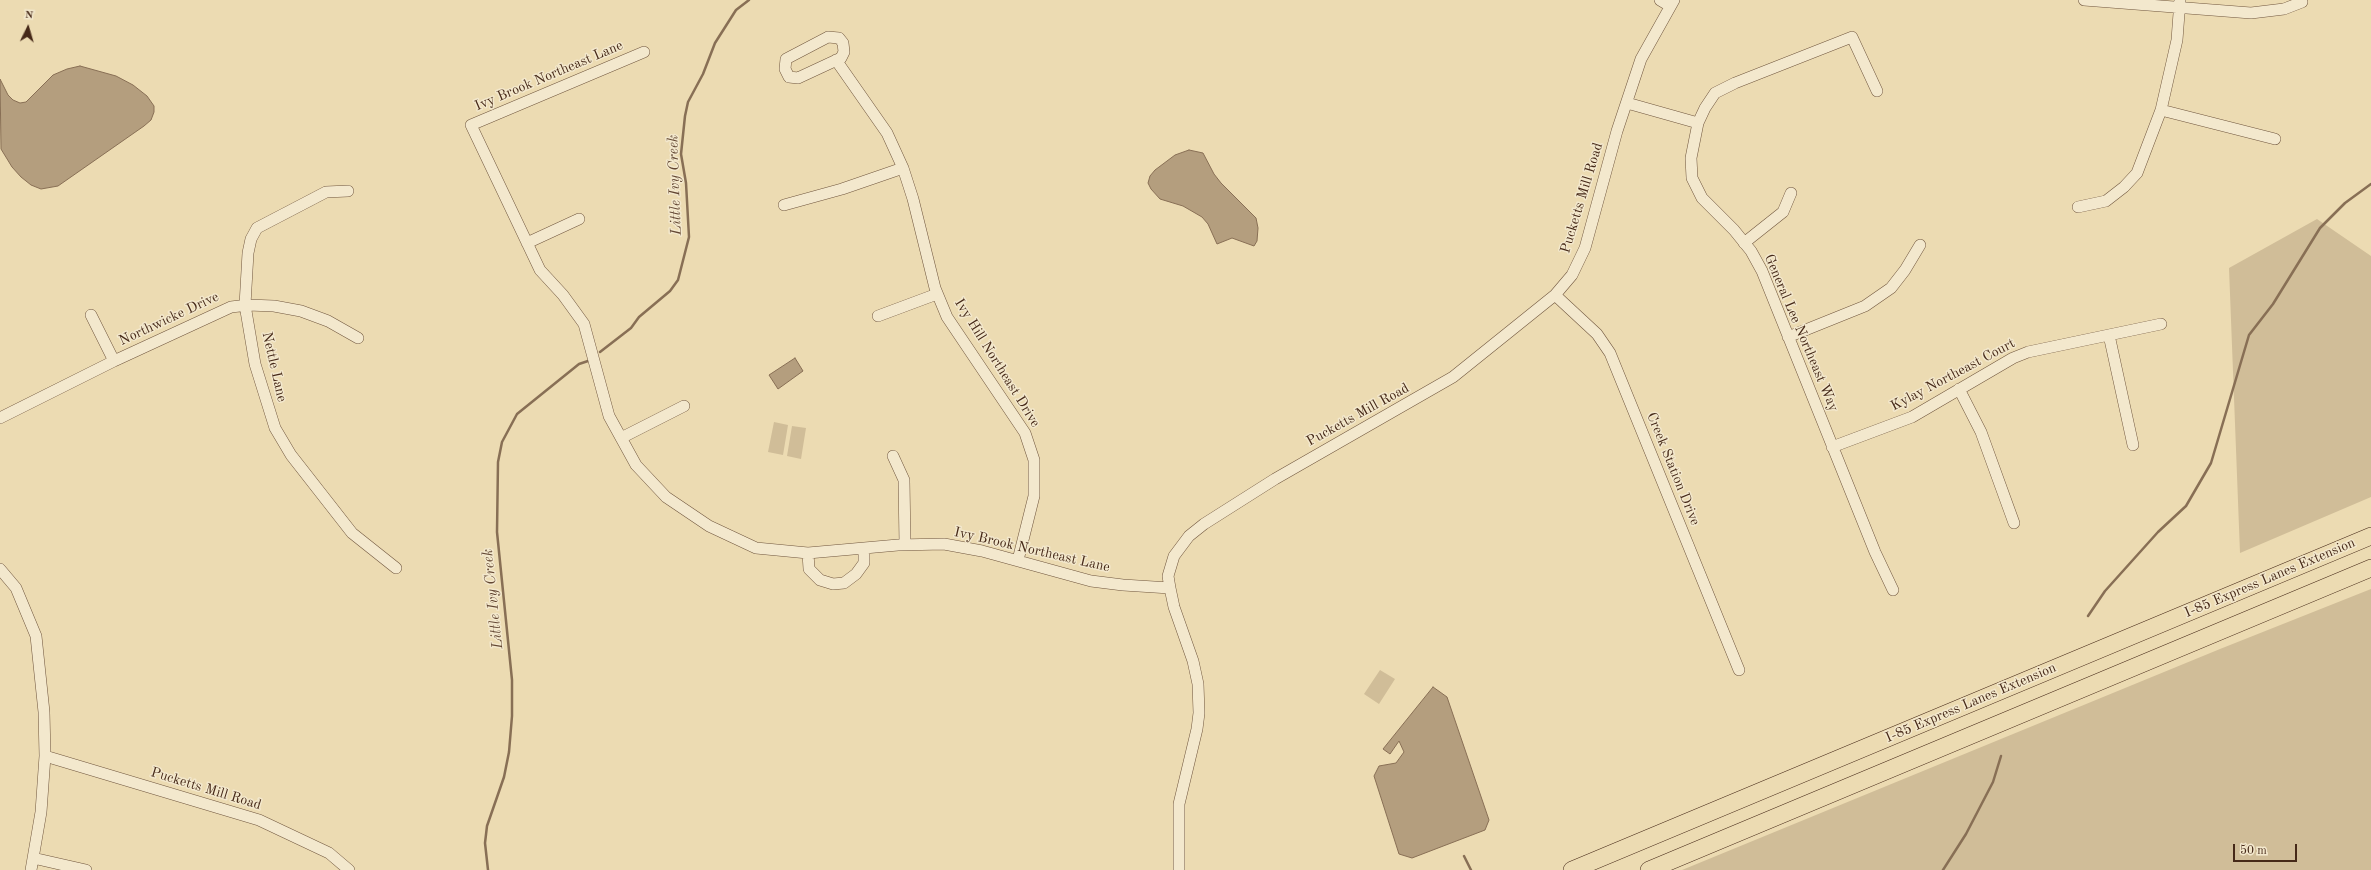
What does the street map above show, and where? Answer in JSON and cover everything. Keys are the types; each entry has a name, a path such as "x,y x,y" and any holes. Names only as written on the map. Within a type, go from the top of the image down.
{"highway":[{"name":"I-85 Express Lanes Extension","path":"1572,870 2371,536"},
{"name":"I-85 Express Lanes Extension","path":"1649,870 2371,568"}],"street":[{"path":"1660,0 1672,3"},
{"path":"2084,0 2180,4 2251,13 2284,9 2302,2"},
{"name":"Pucketts Mill Road","path":"1178,870 1179,804 1197,730 1199,713 1198,684 1193,661 1174,607 1168,576 1174,556 1189,536 1204,524 1275,479 1453,377 1555,295 1572,276 1585,248 1641,59 1672,3"},
{"path":"2078,207 2106,201 2124,187 2137,173 2161,110 2177,40 2180,4"},
{"path":"828,37 839,38 843,43 844,52 841,58 836,60 798,78 789,77 785,69 786,59 828,37"},
{"name":"General Lee Northeast Way","path":"1877,92 1852,37 1735,83 1715,93 1705,108 1698,123 1691,158 1692,178 1702,198 1744,243 1762,271 1875,552 1893,590"},
{"name":"Ivy Brook Northeast Lane","path":"644,52 471,126 540,270 563,295 584,324 610,416 621,438 636,465 666,497 709,526 756,548 808,553 905,545 944,544 1018,560 1091,581 1170,588"},
{"name":"Ivy Hill Northeast Drive","path":"836,60 887,133 903,168 913,199 937,294 947,318 1025,433 1034,460 1034,496 1018,560"},
{"path":"1627,103 1698,123"},
{"path":"2161,110 2275,139"},
{"path":"784,205 903,168"},
{"name":"Nettle Lane","path":"348,191 326,192 257,228 251,239 248,253 245,305 255,364 275,428 291,455 352,533 396,568"},
{"path":"1744,243 1783,212 1791,193"},
{"path":"527,243 579,219"},
{"path":"1788,337 1865,306 1891,288 1906,270 1920,245"},
{"path":"878,316 937,294"},
{"name":"Creek Station Drive","path":"1555,295 1597,334 1610,353 1739,670"},
{"name":"Northwicke Drive","path":"0,418 114,361 231,307 245,305 274,306 301,310 328,321 358,338"},
{"path":"91,315 114,361"},
{"name":"Kylay Northeast Court","path":"1832,447 1912,416 2013,358 2028,352 2161,324"},
{"path":"2109,334 2133,445"},
{"path":"1959,389 1981,432 2014,523"},
{"path":"621,438 684,406"},
{"path":"893,456 904,480 905,545"},
{"path":"808,553 809,569 820,580 833,584 844,583 856,574 864,563 864,548"},
{"path":"0,569 16,588 36,636 44,712 45,756 41,812 31,870"},
{"name":"Pucketts Mill Road","path":"45,756 258,820 329,853 349,870"},
{"path":"33,858 64,867 86,870"}],"shaded area":[{"path":"80,66 116,76 133,85 147,96 154,106 154,112 151,120 144,126 58,186 41,189 31,185 21,177 12,167 1,149 0,79 8,95 13,100 20,103 26,102 53,75 67,69"},
{"path":"1189,150 1203,153 1214,174 1221,183 1256,218 1258,228 1257,241 1254,246 1232,238 1217,244 1208,224 1202,217 1183,206 1160,199 1151,189 1148,183 1150,176 1155,170 1175,155"},
{"path":"2317,219 2371,256 2371,497 2240,553 2229,268"},
{"path":"795,358 803,371 778,389 769,375"},
{"path":"774,422 788,425 783,455 768,452"},
{"path":"792,426 806,428 801,459 787,456"},
{"path":"2371,589 2371,870 1682,870 2220,649"},
{"path":"1380,670 1395,679 1379,704 1364,694"},
{"path":"1433,687 1447,697 1489,820 1485,830 1412,858 1399,854 1374,776 1379,766 1396,763 1404,752 1399,741 1390,754 1383,749"}],"waterway":[{"name":"Little Ivy Creek","path":"600,352 631,328 639,317 670,291 678,280 689,237 686,183 681,154 688,102 703,74 715,43 736,10 749,0"},
{"path":"2088,616 2105,591 2158,532 2186,506 2211,463 2249,335 2273,304 2320,228 2345,203 2371,184"},
{"name":"Little Ivy Creek","path":"488,870 485,843 487,826 504,777 509,752 512,716 512,680 497,532 498,462 502,442 517,414 579,364 588,361"},
{"path":"1943,870 1966,834 1993,782 2001,756"},
{"path":"1464,856 1471,870"}]}
